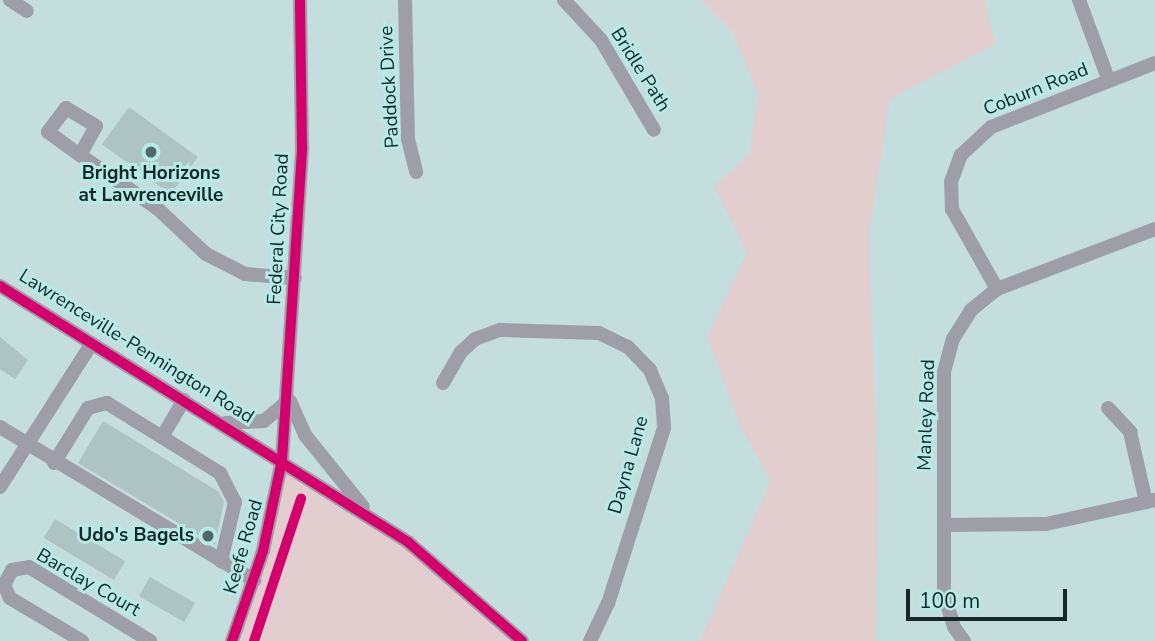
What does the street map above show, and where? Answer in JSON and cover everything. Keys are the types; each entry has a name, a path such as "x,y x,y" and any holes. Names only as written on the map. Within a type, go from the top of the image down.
{"street":[{"path":"10,0 27,12"},
{"name":"Federal City Road","path":"282,460 295,278 300,0"},
{"name":"Paddock Drive","path":"405,0 408,139 416,172"},
{"name":"Bridle Path","path":"564,0 601,40 654,130"},
{"path":"1079,0 1109,81"},
{"name":"Coburn Road","path":"997,289 952,209 951,182 961,155 991,127 1155,63"},
{"path":"80,155 158,209 217,262 245,274 295,278"},
{"name":"Manley Road","path":"964,641 945,601 947,354 966,317 997,289 1155,229"},
{"name":"Lawrenceville-Pennington Road","path":"0,286 90,346 222,423 373,518 440,568 522,641"},
{"name":"Dayna Lane","path":"443,383 461,352 475,339 500,330 598,333 628,347 650,370 662,398 663,428 608,603 590,641"},
{"path":"0,487 90,346"},
{"path":"222,423 264,421 287,395 298,425 373,518"},
{"path":"162,437 184,400"},
{"path":"54,463 93,404 107,403 220,473 234,502 221,561"},
{"path":"944,524 1046,524 1151,501 1130,432 1108,408"},
{"path":"0,413 0,421"},
{"path":"0,427 26,447 254,580"},
{"name":"Keefe Road","path":"232,641 254,580 282,460"},
{"name":"Barclay Court","path":"82,641 10,598 4,585 4,573 29,567 150,641"}],"shaded area":[{"path":"701,0 984,0 995,44 890,99 869,235 878,489 875,641 700,641 771,480 742,430 707,337 747,253 714,186 749,154 758,95 732,31"},
{"path":"285,467 411,551 513,641 236,641"}],"building":[{"name":"Bright Horizons at Lawrenceville","path":"129,107 198,157 171,194 102,144"},
{"path":"0,337 28,360 15,379 0,369"},
{"path":"103,421 219,492 224,502 215,545 78,463"},
{"path":"55,519 125,561 114,580 44,538"},
{"path":"150,577 195,603 184,622 139,596"}],"cycle path":[{"path":"232,641 263,551 282,460 302,148 300,0"},
{"path":"0,286 408,542 522,641"},
{"path":"254,641 301,499"}],"place":[{"name":"Bright Horizons at Lawrenceville","path":"151,152"},
{"name":"Udo's Bagels","path":"208,536"}]}
